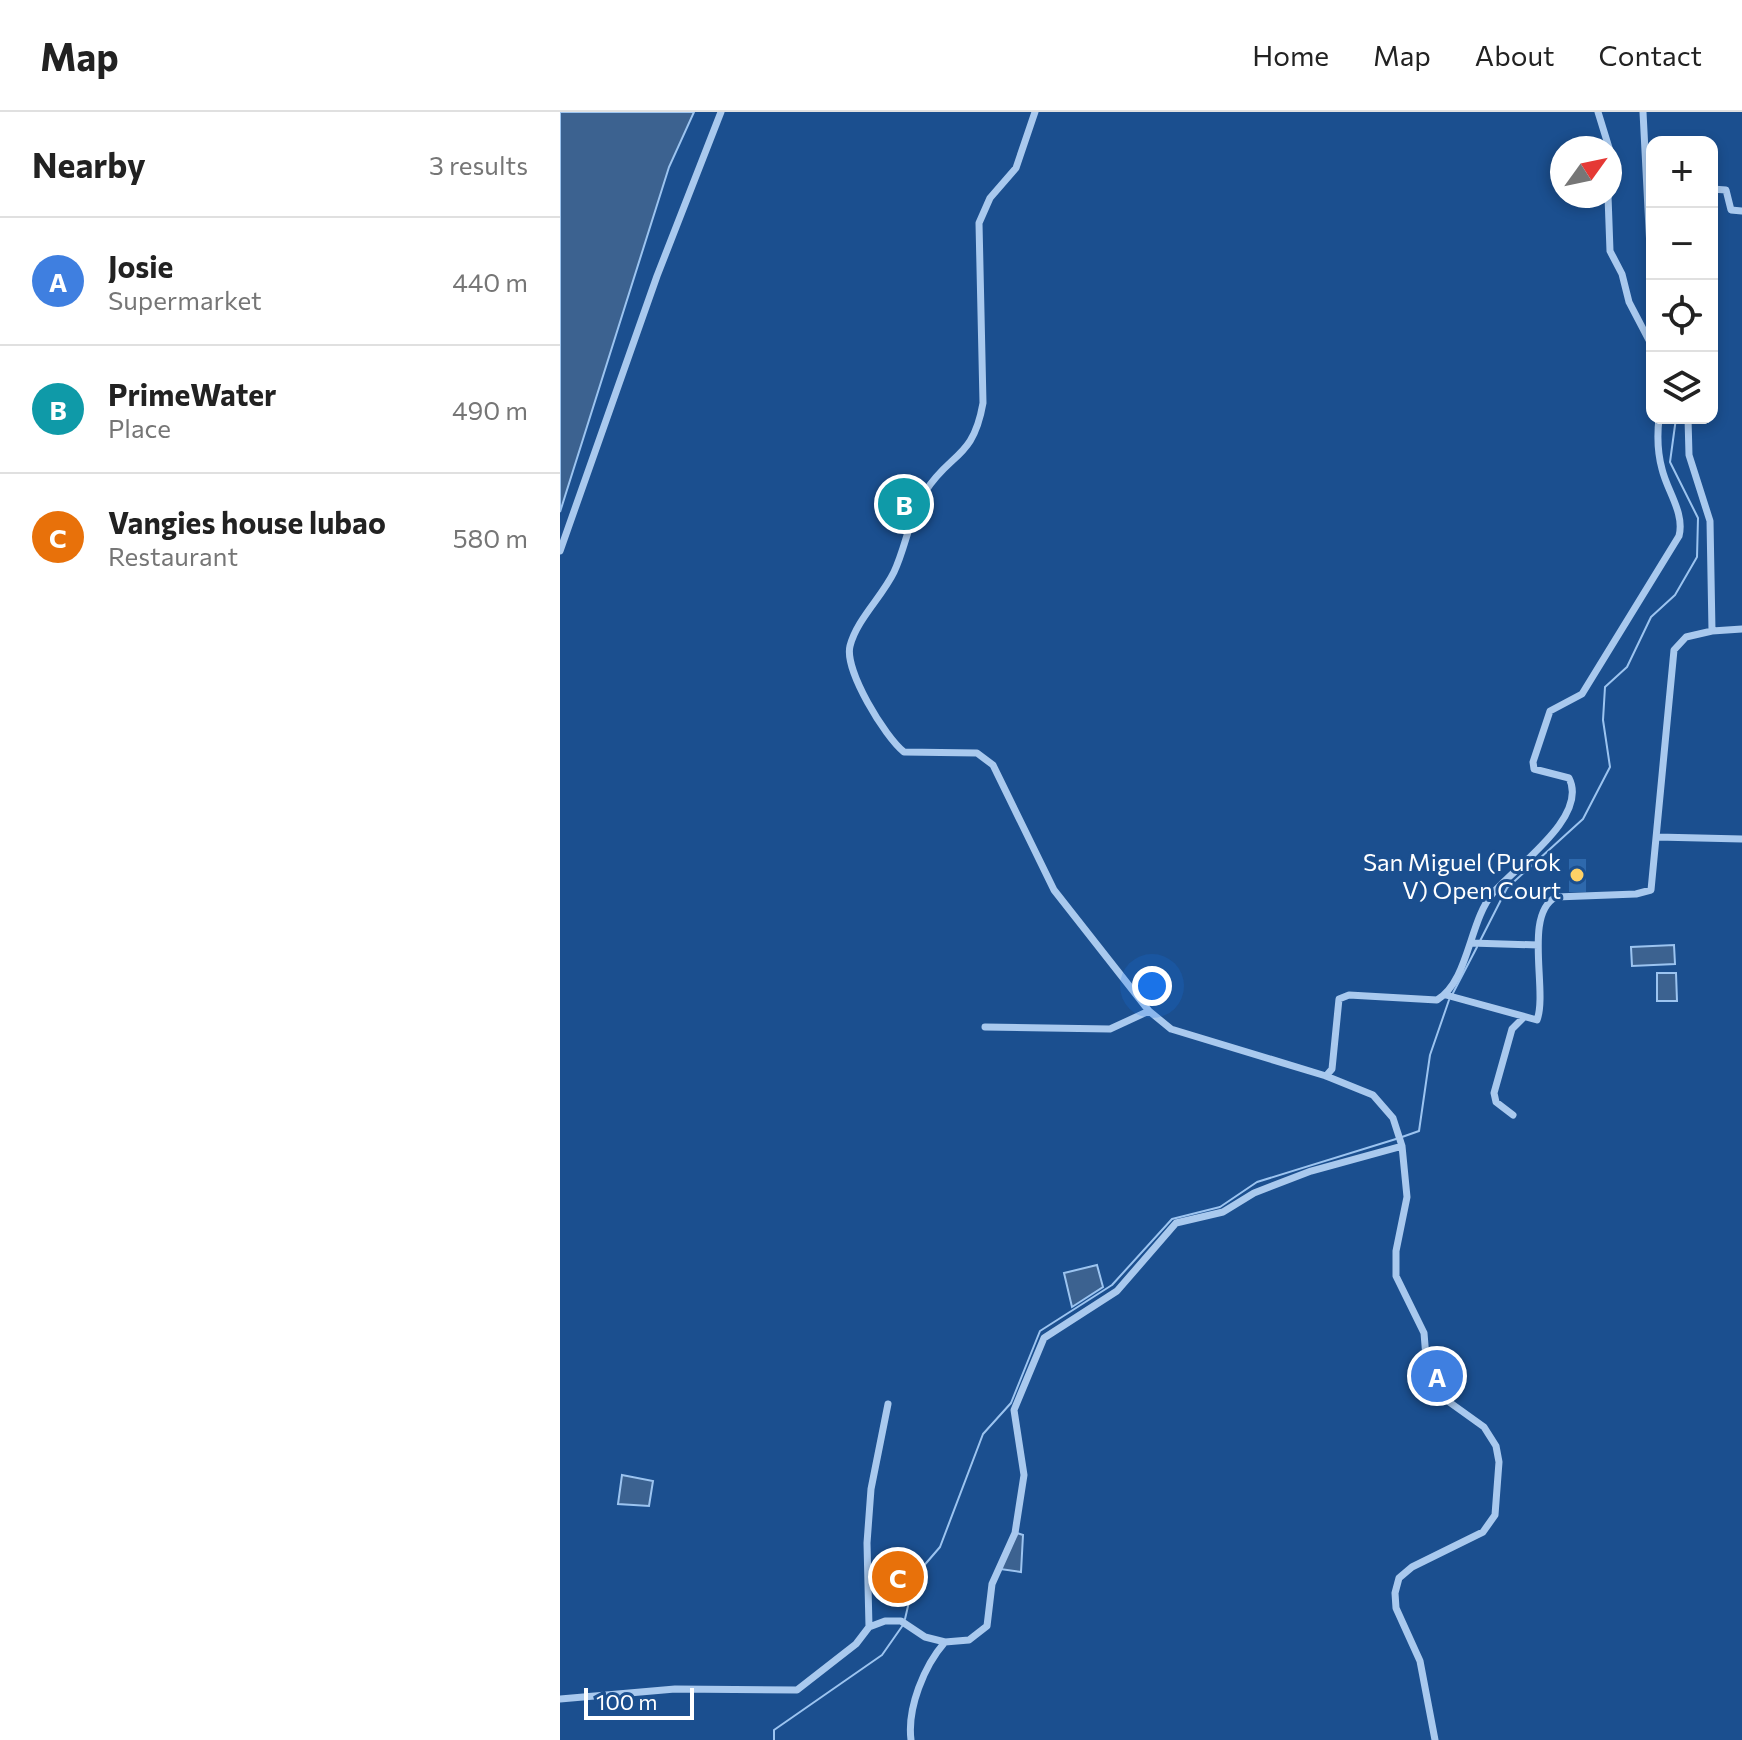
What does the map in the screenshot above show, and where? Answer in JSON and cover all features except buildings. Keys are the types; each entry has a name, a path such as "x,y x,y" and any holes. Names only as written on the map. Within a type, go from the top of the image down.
{"street":[{"path":"560,551 657,276 721,112"},
{"path":"1035,112 1016,168 990,198 979,223 983,403 979,426 973,441 926,491 894,573 849,648 863,691 895,745 904,752 924,754 977,753 993,765 1054,890 1149,1011 1171,1029 1326,1076 1373,1095 1393,1118 1402,1146 1407,1197 1396,1251 1396,1276 1424,1333 1428,1382 1438,1394 1484,1427 1496,1446 1499,1462 1495,1515 1483,1532 1412,1567 1399,1578 1395,1593 1396,1608 1420,1661 1435,1740"},
{"path":"1598,112 1605,136"},
{"path":"1643,112 1646,144"},
{"path":"1718,189 1726,190 1731,210 1742,211"},
{"path":"1608,208 1610,251 1622,274 1629,302 1646,335"},
{"path":"1651,208 1652,280"},
{"path":"1326,1076 1332,1069 1339,999 1349,995 1437,1000 1446,995 1477,944 1488,900 1557,827 1573,800 1574,788 1569,778 1533,769 1550,711 1582,694 1679,536 1680,517 1662,471 1656,439 1658,424"},
{"path":"1688,424 1689,455 1710,521 1712,631"},
{"path":"1446,995 1534,1021 1539,1017 1538,945 1544,907 1556,897 1645,894 1651,890 1674,650 1686,637 1742,629"},
{"path":"1657,837 1698,841 1742,839"},
{"path":"1477,944 1538,945"},
{"path":"985,1027 1110,1029 1149,1011"},
{"path":"1513,1115 1496,1102 1494,1093 1512,1029 1516,1020 1523,1018"},
{"path":"869,1627 901,1621 925,1637 945,1642 969,1640 987,1626 992,1584 1015,1533 1024,1475 1014,1410 1044,1338 1117,1291 1176,1223 1223,1212 1254,1193 1311,1171 1402,1146"},
{"path":"560,1699 675,1689 797,1690 856,1644 869,1627 867,1543 871,1489 875,1485 888,1404"},
{"path":"911,1740 910,1728 924,1674 945,1642"}],"shaded area":[{"path":"560,112 694,112 669,167 560,512"},
{"name":"San Miguel (Purok V) Open Court","path":"1569,859 1586,859 1586,892 1569,892"},
{"path":"1674,945 1675,964 1632,966 1631,947"},
{"path":"1657,973 1676,973 1677,1001 1657,1001"},
{"path":"1097,1265 1103,1287 1072,1307 1064,1273"},
{"path":"622,1475 653,1481 649,1506 618,1504"},
{"path":"1017,1533 1023,1535 1021,1572 1000,1569"}],"waterway":[{"path":"1480,941 1507,888 1583,819 1610,767 1603,720 1605,687 1627,667 1651,617 1675,595 1697,557 1698,518 1670,462 1675,424"},
{"path":"1452,995 1477,947"},
{"path":"1402,1137 1419,1131 1430,1055 1449,1000"},
{"path":"905,1619 915,1576 940,1547 983,1434 1011,1403 1040,1331 1112,1285 1172,1219 1220,1207 1257,1182 1396,1139"},
{"path":"774,1740 774,1730 882,1655 903,1625"}],"place":[{"name":"PrimeWater","path":"904,504"},
{"name":"San Miguel (Purok V) Open Court","path":"1577,875"},
{"name":"Josie","path":"1437,1376"},
{"name":"Vangies house lubao","path":"898,1577"}]}
